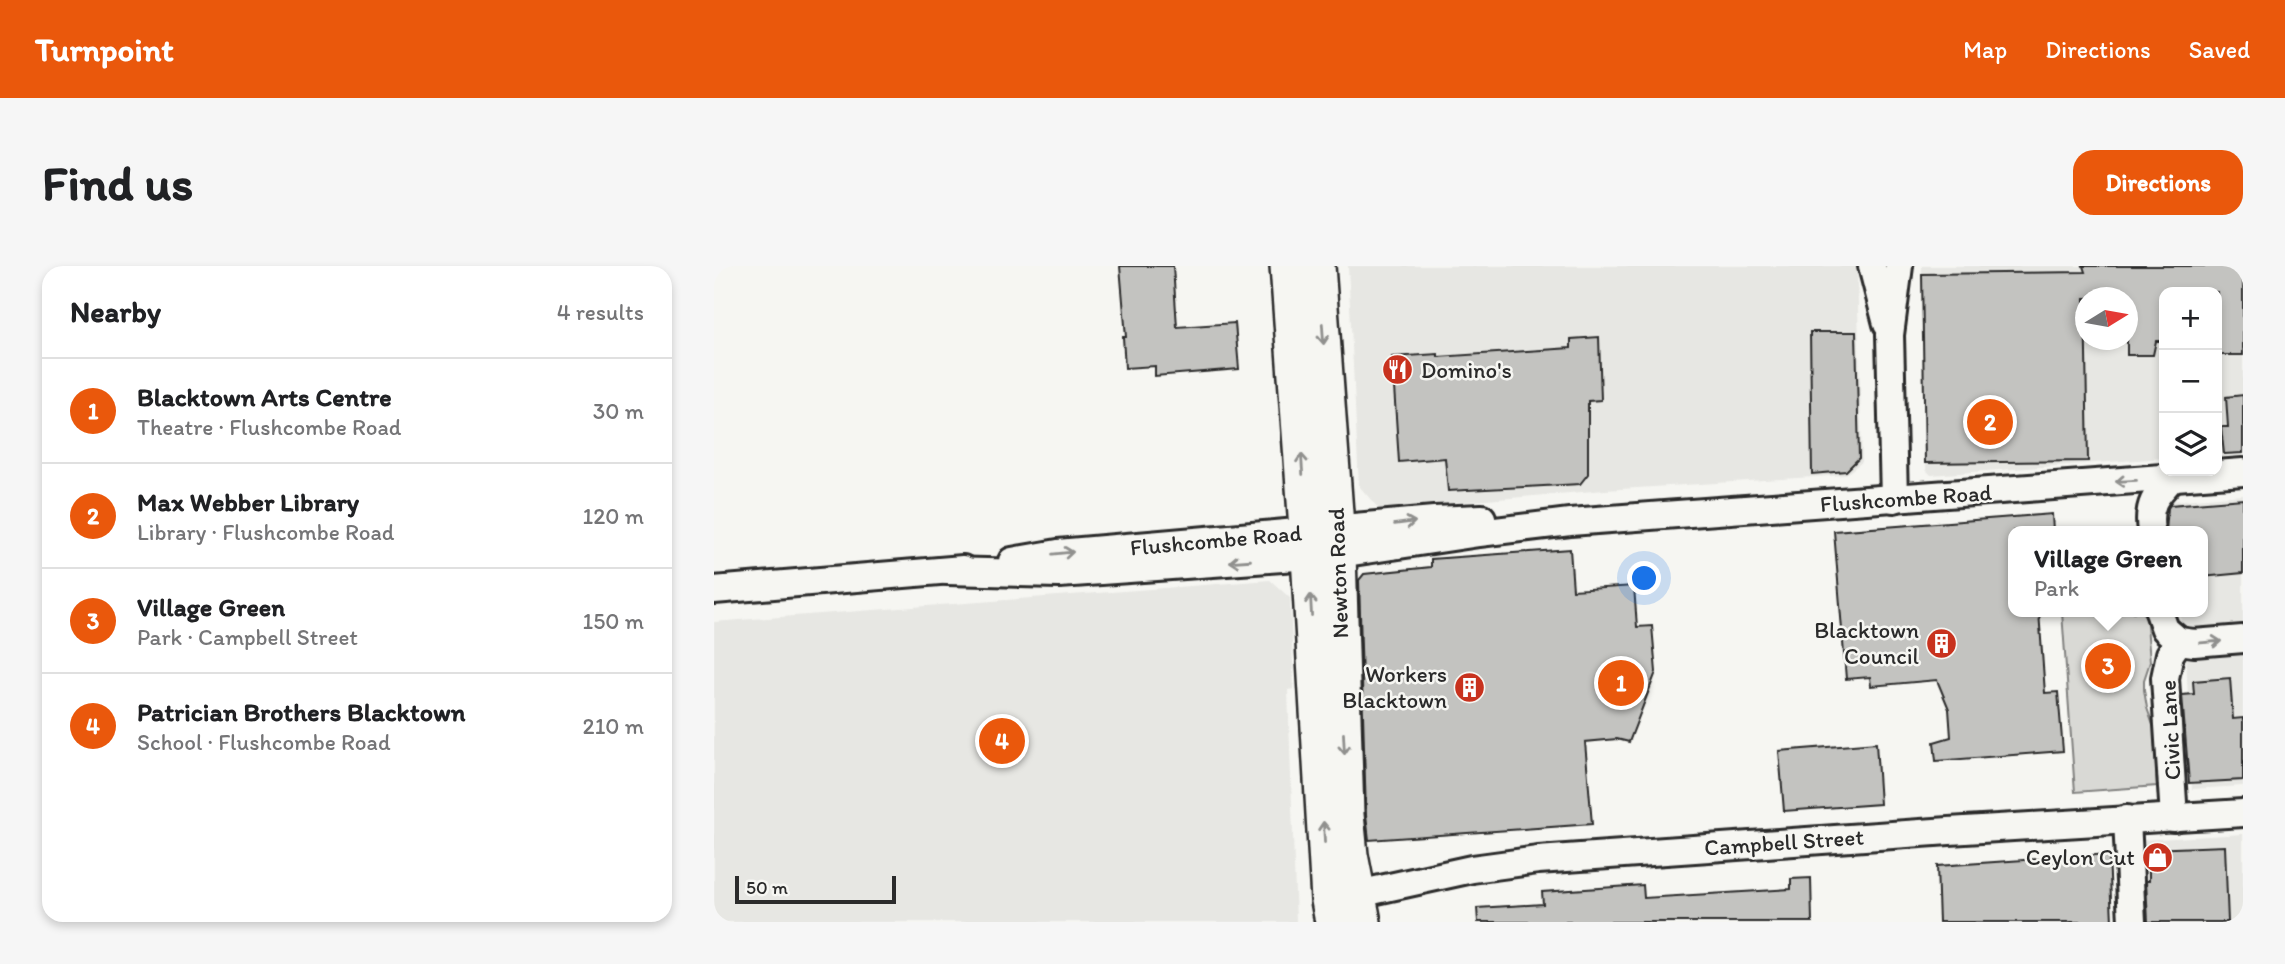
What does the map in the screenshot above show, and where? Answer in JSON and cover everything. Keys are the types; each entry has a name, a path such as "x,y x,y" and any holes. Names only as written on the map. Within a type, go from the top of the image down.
{"main road":[{"name":"Newton Road","path":"1287,266 1323,543"},
{"name":"Newton Road","path":"1318,266 1323,543 1346,910"}],"street":[{"path":"1872,266 1890,335"},
{"path":"1894,499 1890,335 1899,266"},
{"name":"Flushcombe Road","path":"714,590 947,571 1059,574 1323,543 1434,520 1500,517 1570,522 2243,472"},
{"path":"2150,526 2153,498 2172,478"},
{"path":"2161,617 2165,629 2179,641 2194,643 2243,639"},
{"name":"Civic Lane","path":"2174,818 2165,678 2170,654 2179,641"},
{"name":"Campbell Street","path":"1346,910 1472,869 1538,860 2243,813"},
{"path":"2127,819 2132,922"}],"shaded area":[{"path":"1348,266 1857,266 1862,462 1845,475 1605,490 1379,509 1359,486"},
{"path":"1922,266 2243,266 2243,452 2222,454 2222,287 2159,287 2159,458 1931,475 1926,470"},
{"path":"2243,495 2243,631 2182,636 2180,617 2208,617 2208,526 2173,526 2171,501"},
{"path":"1270,580 1290,598 1294,689 1288,690 1296,922 714,922 714,622"},
{"path":"2062,617 2146,617 2150,662 2144,690 2154,728 2157,786 2075,792"},
{"path":"2243,652 2243,786 2192,789 2186,656"},
{"path":"2243,834 2243,922 2145,922 2141,840"}],"building":[{"path":"1120,266 1173,266 1177,327 1235,323 1239,369 1155,376 1155,366 1125,368 1123,337 1126,337"},
{"path":"2083,266 2243,266 2243,355 2222,355 2222,287 2159,287 2159,341 2156,341 2153,355 2127,355 2127,350 2138,350 2138,287 2075,287 2075,350 2086,350 2088,461 1925,463 1922,274 2085,272"},
{"path":"1810,332 1856,332 1859,458 1846,471 1812,474"},
{"path":"1599,337 1601,400 1588,401 1588,474 1580,484 1448,491 1445,458 1399,462 1392,357 1438,354 1438,357 1571,348 1571,339"},
{"path":"2243,395 2243,453 2224,454 2222,427 2228,427 2226,397"},
{"path":"2243,499 2243,573 2208,576 2208,526 2166,526 2170,505"},
{"name":"Blacktown Council","path":"2052,514 2053,526 2008,526 2008,617 2039,617 2045,693 2058,692 2063,751 1936,761 1934,742 1951,737 1949,709 1937,680 1871,686 1870,677 1846,679 1834,531"},
{"name":"Workers Blacktown","path":"1570,549 1573,590 1634,586 1637,627 1652,626 1656,672 1629,742 1617,739 1585,742 1592,824 1369,840 1359,580 1364,574 1431,567 1431,559"},
{"path":"2230,678 2233,719 2243,718 2243,780 2189,783 2182,695 2194,694 2193,681"},
{"path":"1876,743 1880,804 1784,811 1779,751"},
{"path":"2225,846 2228,922 2148,922 2146,881 2149,881 2149,849"},
{"path":"2109,854 2112,922 1939,922 1937,866"},
{"path":"1811,878 1812,922 1478,922 1477,908 1543,904 1542,892 1643,885 1644,898 1791,889 1791,879"}],"place":[{"name":"Domino's","path":"1398,370"},
{"name":"Max Webber Library","path":"1990,422"},
{"name":"Blacktown Council","path":"1942,643"},
{"name":"Village Green","path":"2108,666"},
{"name":"Blacktown Arts Centre","path":"1621,683"},
{"name":"Workers Blacktown","path":"1470,687"},
{"name":"Patrician Brothers Blacktown","path":"1002,741"},
{"name":"Ceylon Cut","path":"2158,857"}]}
